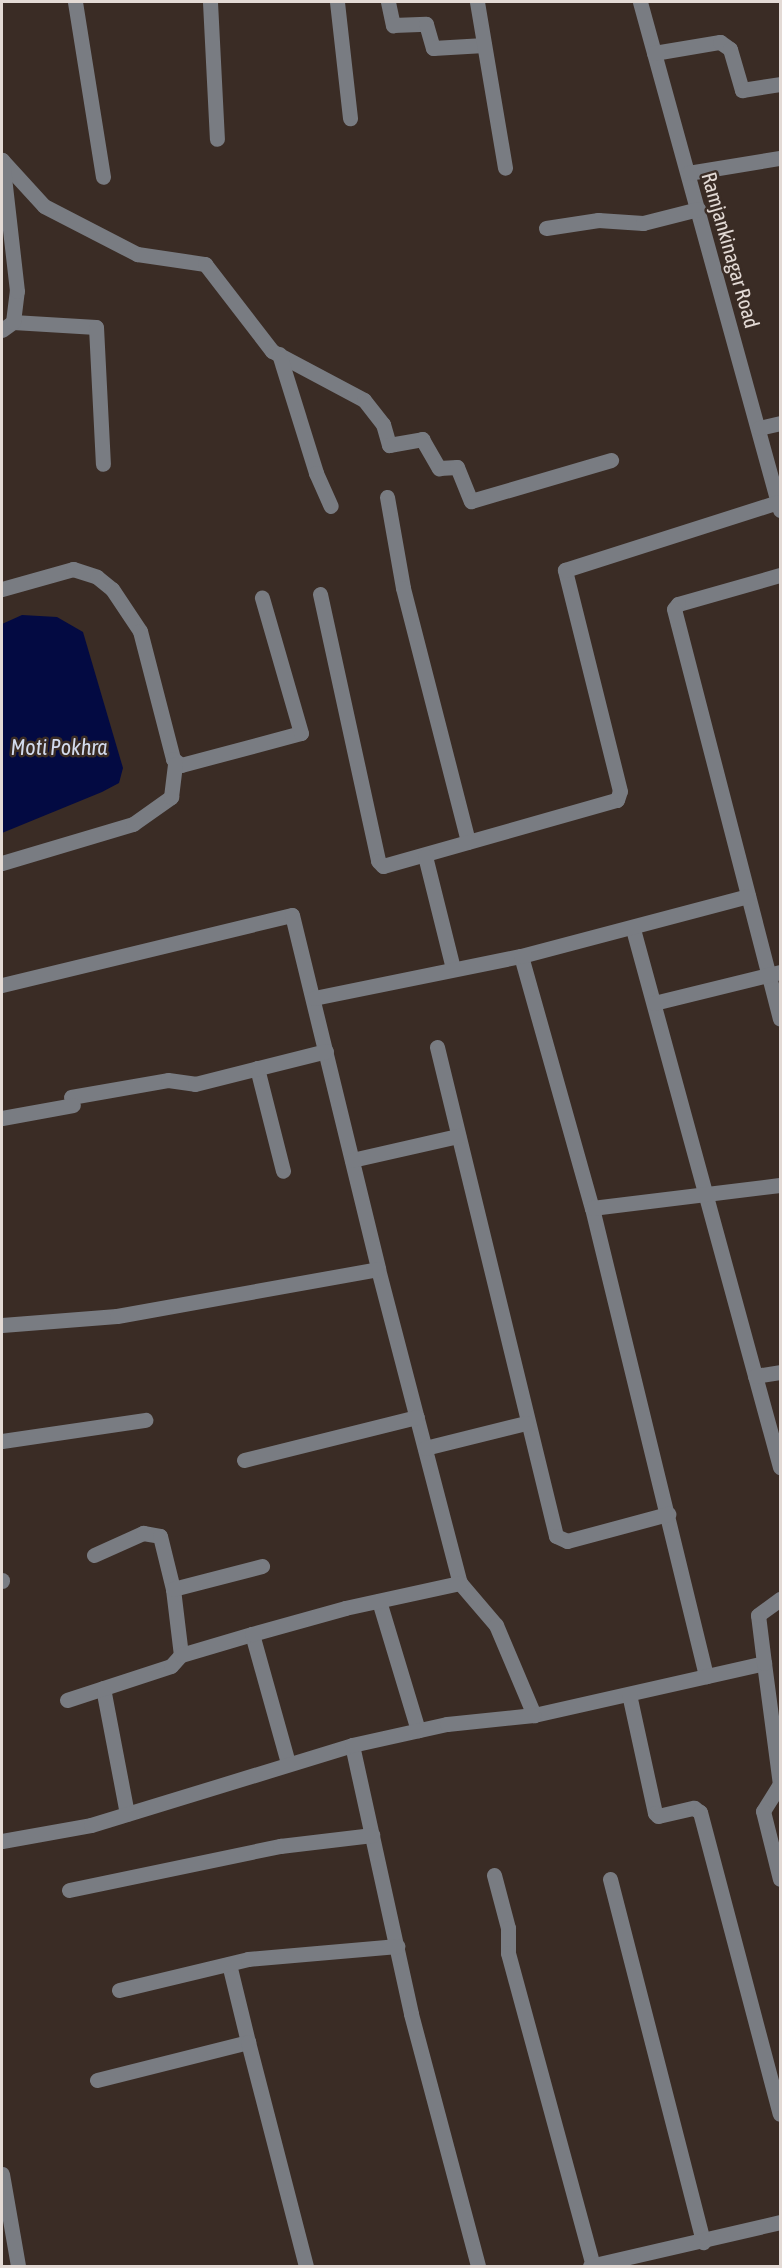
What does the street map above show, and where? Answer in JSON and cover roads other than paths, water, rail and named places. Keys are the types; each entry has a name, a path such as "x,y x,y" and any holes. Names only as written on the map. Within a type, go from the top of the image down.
{"street":[{"path":"75,2 103,177"},
{"path":"210,2 217,139"},
{"path":"337,2 350,118"},
{"path":"388,2 393,25 426,24 434,48 484,45"},
{"path":"477,2 505,168"},
{"name":"Ramjankinagar Road","path":"640,2 779,507"},
{"path":"654,53 720,42 730,49 742,90 780,84"},
{"path":"688,173 780,158"},
{"path":"2,160 8,249 17,291 7,326 96,327 103,464"},
{"path":"2,160 44,206 137,254 205,264 272,351 364,400 383,424 389,446 422,439 440,468 457,467 471,501 611,460"},
{"path":"546,228 598,220 643,223 698,209"},
{"path":"279,354 316,473 331,506"},
{"path":"759,428 780,423"},
{"path":"387,497 403,588 468,842"},
{"path":"320,594 378,861 383,866 425,856 616,800 620,796 565,570 779,507"},
{"path":"2,589 73,569 97,577 112,589 140,631 175,764 171,797 133,824 2,862"},
{"path":"780,575 678,603 674,609 748,896 774,974 780,1019"},
{"path":"175,764 301,733 262,598"},
{"path":"425,856 453,968"},
{"path":"314,998 521,956 748,896"},
{"path":"2,985 287,914 295,920 378,1269 460,1583 496,1625 534,1715"},
{"path":"633,928 780,1467"},
{"path":"521,956 592,1208 706,1676"},
{"path":"654,1004 774,974"},
{"path":"437,1047 526,1423 560,1540 668,1514"},
{"path":"2,1118 168,1080 195,1084 326,1051"},
{"path":"257,1068 283,1171"},
{"path":"352,1160 458,1136"},
{"path":"592,1208 780,1185"},
{"path":"2,1325 117,1316 378,1269"},
{"path":"755,1376 780,1372"},
{"path":"244,1460 417,1417"},
{"path":"2,1442 145,1420"},
{"path":"425,1448 526,1423"},
{"path":"94,1556 153,1532 160,1536 173,1588 181,1655"},
{"path":"173,1588 262,1566"},
{"path":"67,1700 171,1666 181,1655 379,1601 460,1583"},
{"path":"780,1599 758,1615 780,1784 763,1811 780,1879"},
{"path":"379,1601 418,1730"},
{"path":"252,1634 288,1763"},
{"path":"2,1841 91,1825 352,1745 418,1730 534,1715 764,1663"},
{"path":"103,1688 128,1814"},
{"path":"629,1694 654,1813 658,1816 694,1808 700,1812 780,2114"},
{"path":"352,1745 397,1946 478,2266"},
{"path":"69,1890 280,1846 372,1835"},
{"path":"494,1875 508,1928 508,1953 591,2266 703,2242 780,2222"},
{"path":"610,1879 703,2242"},
{"path":"119,1990 229,1964 397,1946"},
{"path":"229,1964 306,2266"},
{"path":"97,2080 248,2042"},
{"path":"2,2174 18,2266"}],"water":[{"name":"Moti Pokhra","path":"22,615 57,617 83,632 123,768 119,783 2,833 2,624"}]}
